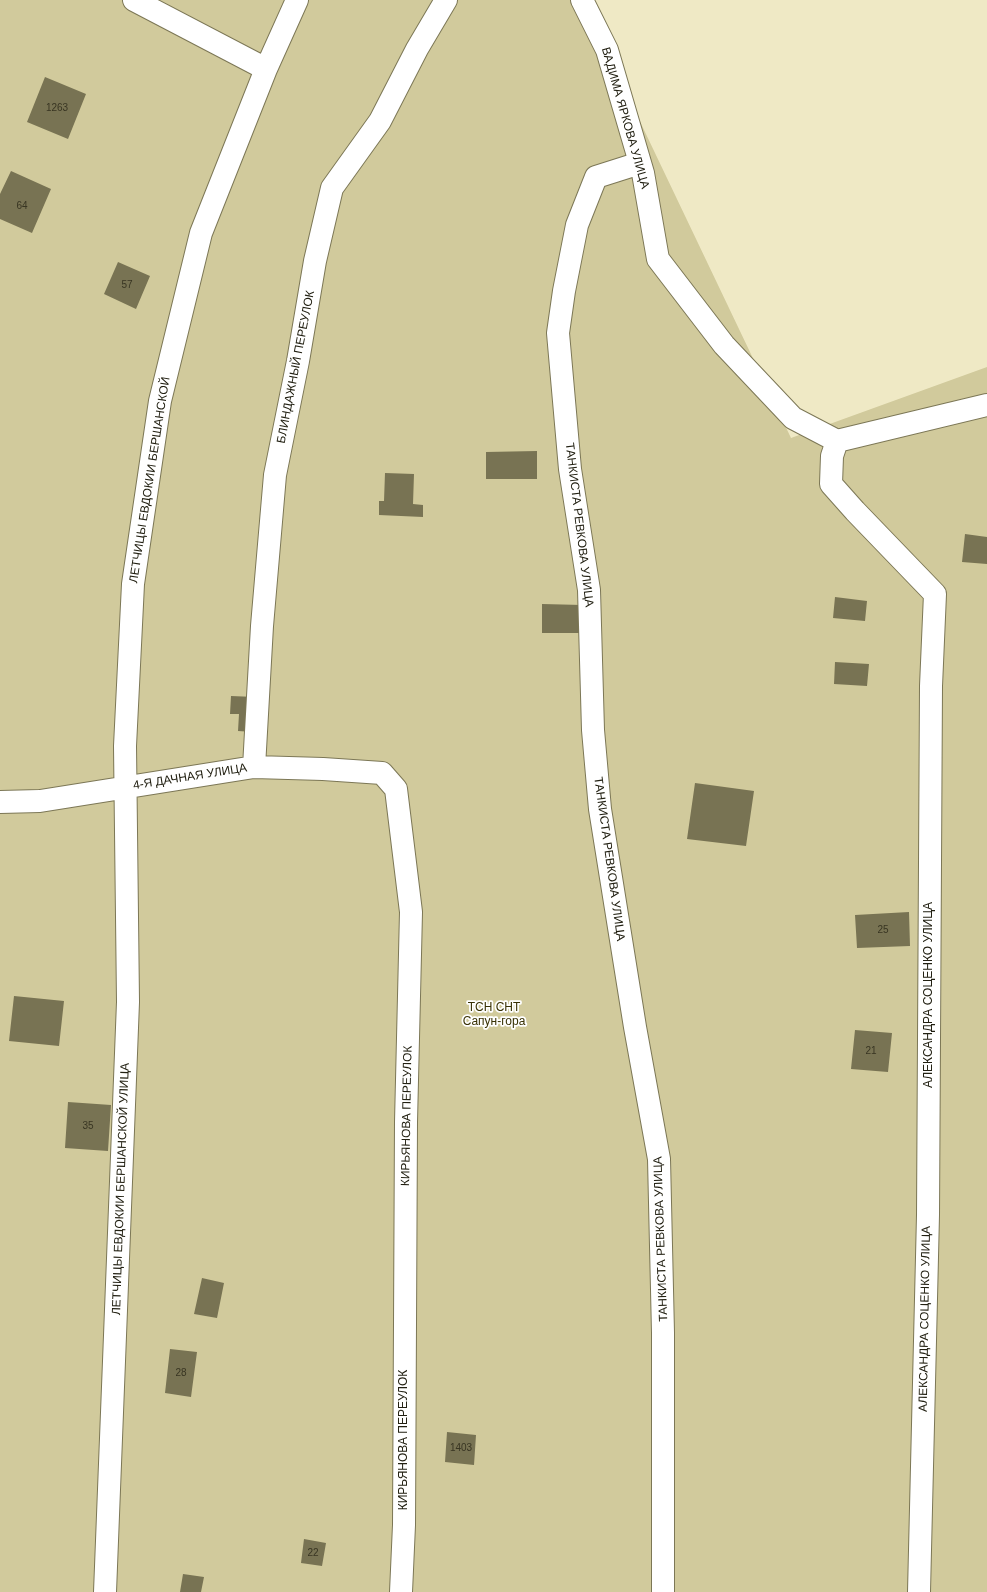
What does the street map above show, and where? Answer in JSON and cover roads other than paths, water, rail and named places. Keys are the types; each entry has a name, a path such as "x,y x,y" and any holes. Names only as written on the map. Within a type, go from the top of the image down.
{"lane":[{"path":"134,0 266,69"},
{"name":"ЛЕТЧИЦЫ ЕВДОКИИ БЕРШАНСКОЙ","path":"125,786 125,746 133,584 160,401 201,233 266,69 296,0"},
{"name":"БЛИНДАЖНЫЙ ПЕРЕУЛОК","path":"254,767 262,626 275,475 298,361 315,261 332,188 380,121 417,49 446,0"},
{"name":"ВАДИМА ЯРКОВА УЛИЦА","path":"582,0 607,50 640,164 658,259 724,345 793,418 837,441"},
{"name":"ТАНКИСТА РЕВКОВА УЛИЦА","path":"640,164 596,177 577,224 564,291 558,333 570,469 589,590 593,730 600,809 635,1027 659,1159 664,1333 663,1592"},
{"path":"837,441 987,405"},
{"name":"АЛЕКСАНДРА СОЦЕНКО УЛИЦА","path":"837,441 832,456 831,484 935,594 931,701 928,1215 919,1592"},
{"name":"4-Я ДАЧНАЯ УЛИЦА","path":"0,802 40,801 125,786 254,767"},
{"name":"КИРЬЯНОВА ПЕРЕУЛОК","path":"254,767 323,769 382,773 396,789 411,912 406,1122 404,1517 401,1592"},
{"name":"ЛЕТЧИЦЫ ЕВДОКИИ БЕРШАНСКОЙ УЛИЦА","path":"105,1592 128,1002 125,786"}],"park label":[{"name":"ТСН СНТ Сапун-гора","path":"494,1015"}]}
